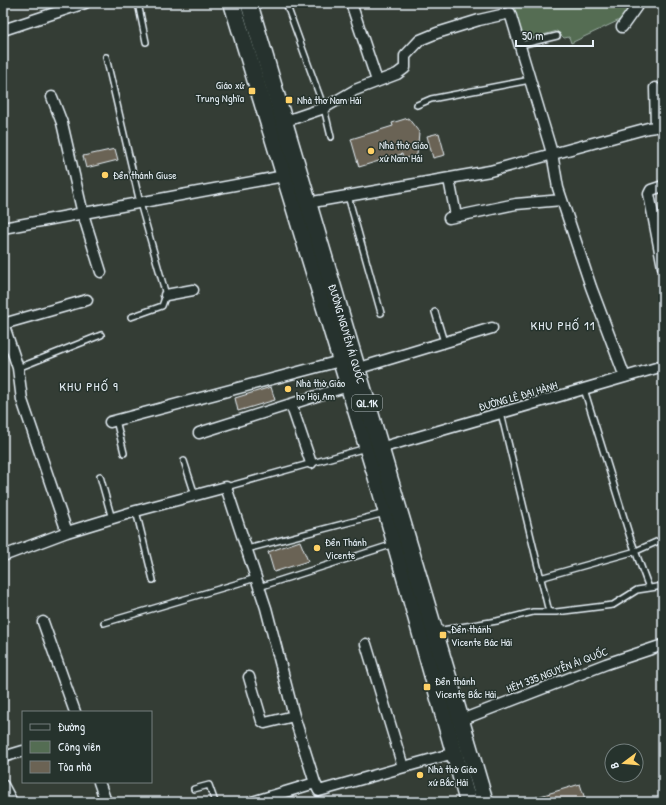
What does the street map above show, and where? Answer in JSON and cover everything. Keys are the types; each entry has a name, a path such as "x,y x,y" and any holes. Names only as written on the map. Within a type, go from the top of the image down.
{"main road":[{"name":"ĐƯỜNG NGUYỄN ÁI QUỐC","path":"232,3 340,361 348,386 374,448 435,631 485,802"},
{"name":"ĐƯỜNG NGUYỄN ÁI QUỐC","path":"249,3 306,203 356,369 374,448 386,513 468,802"},
{"path":"454,753 470,748"}],"street":[{"path":"3,30 85,3"},
{"path":"351,3 377,81"},
{"path":"622,27 639,3"},
{"path":"283,122 324,108 355,90 397,74 405,68 405,56 420,40 479,20 510,13 552,153 558,188 591,287 625,377"},
{"path":"306,203 490,172 552,153 659,126 655,88"},
{"path":"52,97 62,123 83,214 101,272"},
{"path":"3,228 140,204 284,176"},
{"path":"449,179 453,217 516,204 562,200"},
{"path":"660,186 651,190 649,197 663,267"},
{"path":"166,295 193,290"},
{"path":"67,532 22,400 18,368 3,324 87,300"},
{"path":"356,369 492,328"},
{"path":"113,421 340,361"},
{"name":"ĐƯỜNG LÊ ĐẠI HÀNH","path":"374,448 663,366"},
{"path":"199,433 348,386"},
{"path":"291,404 311,463"},
{"path":"3,556 67,532 136,511 226,487 258,582 294,716 315,783 319,791 454,753"},
{"path":"43,622 75,711"},
{"path":"366,644 403,767"},
{"name":"HẺM 335 NGUYỄN ÁI QUỐC","path":"461,720 599,667 663,645"},
{"path":"249,677 262,721 265,723 294,716"},
{"path":"3,757 22,751"},
{"path":"99,783 106,802"},
{"path":"252,802 315,783"},
{"path":"3,785 12,802"}],"lane":[{"path":"138,3 146,42"},
{"path":"286,3 324,108 331,137"},
{"path":"520,45 557,36"},
{"path":"106,57 140,204 166,295 162,306 131,317"},
{"path":"417,105 431,99 530,80"},
{"path":"348,196 381,313"},
{"path":"435,312 444,342"},
{"path":"18,368 101,335"},
{"path":"584,389 649,588"},
{"path":"501,413 548,612"},
{"path":"113,421 124,453"},
{"path":"226,487 311,463 374,448"},
{"path":"184,461 195,496"},
{"path":"100,476 112,519"},
{"path":"136,511 153,580"},
{"path":"247,548 386,513"},
{"path":"540,578 636,551 663,539"},
{"path":"104,623 395,544"},
{"path":"435,631 497,621 533,612 548,612 613,605 637,590 663,586"},
{"path":"194,789 209,785 215,802"}],"green space":[{"path":"511,3 635,3 624,18 571,43 569,37 564,38 557,31 522,41"}],"building":[{"path":"408,118 419,132 417,155 403,159 402,154 359,167 351,139 393,126 392,123"},
{"path":"439,133 445,155 433,158 427,136"},
{"path":"115,149 118,160 86,168 83,156"},
{"path":"271,387 275,400 238,411 235,398"},
{"path":"300,541 308,561 274,572 268,552"},
{"path":"580,784 586,802 528,802 527,800"}],"place":[{"name":"Giáo xứ Trung Nghĩa","path":"252,91"},
{"name":"Nhà thơ Nam Hải","path":"289,100"},
{"name":"Nhà thờ Giáo xứ Nam Hải","path":"371,151"},
{"name":"Đền thánh Giuse","path":"105,175"},
{"name":"Nhà thờ Giáo họ Hội Am","path":"288,389"},
{"name":"Đền Thánh Vicente","path":"317,548"},
{"name":"Đền thánh Vicente Bác Hải","path":"443,635"},
{"name":"Đền thánh Vicente Bắc Hải","path":"427,687"},
{"name":"Nhà thờ Giáo xứ Bắc Hải","path":"420,775"}],"district":[{"name":"KHU PHỐ 11","path":"563,325"},
{"name":"KHU PHỐ 9","path":"89,386"}]}
